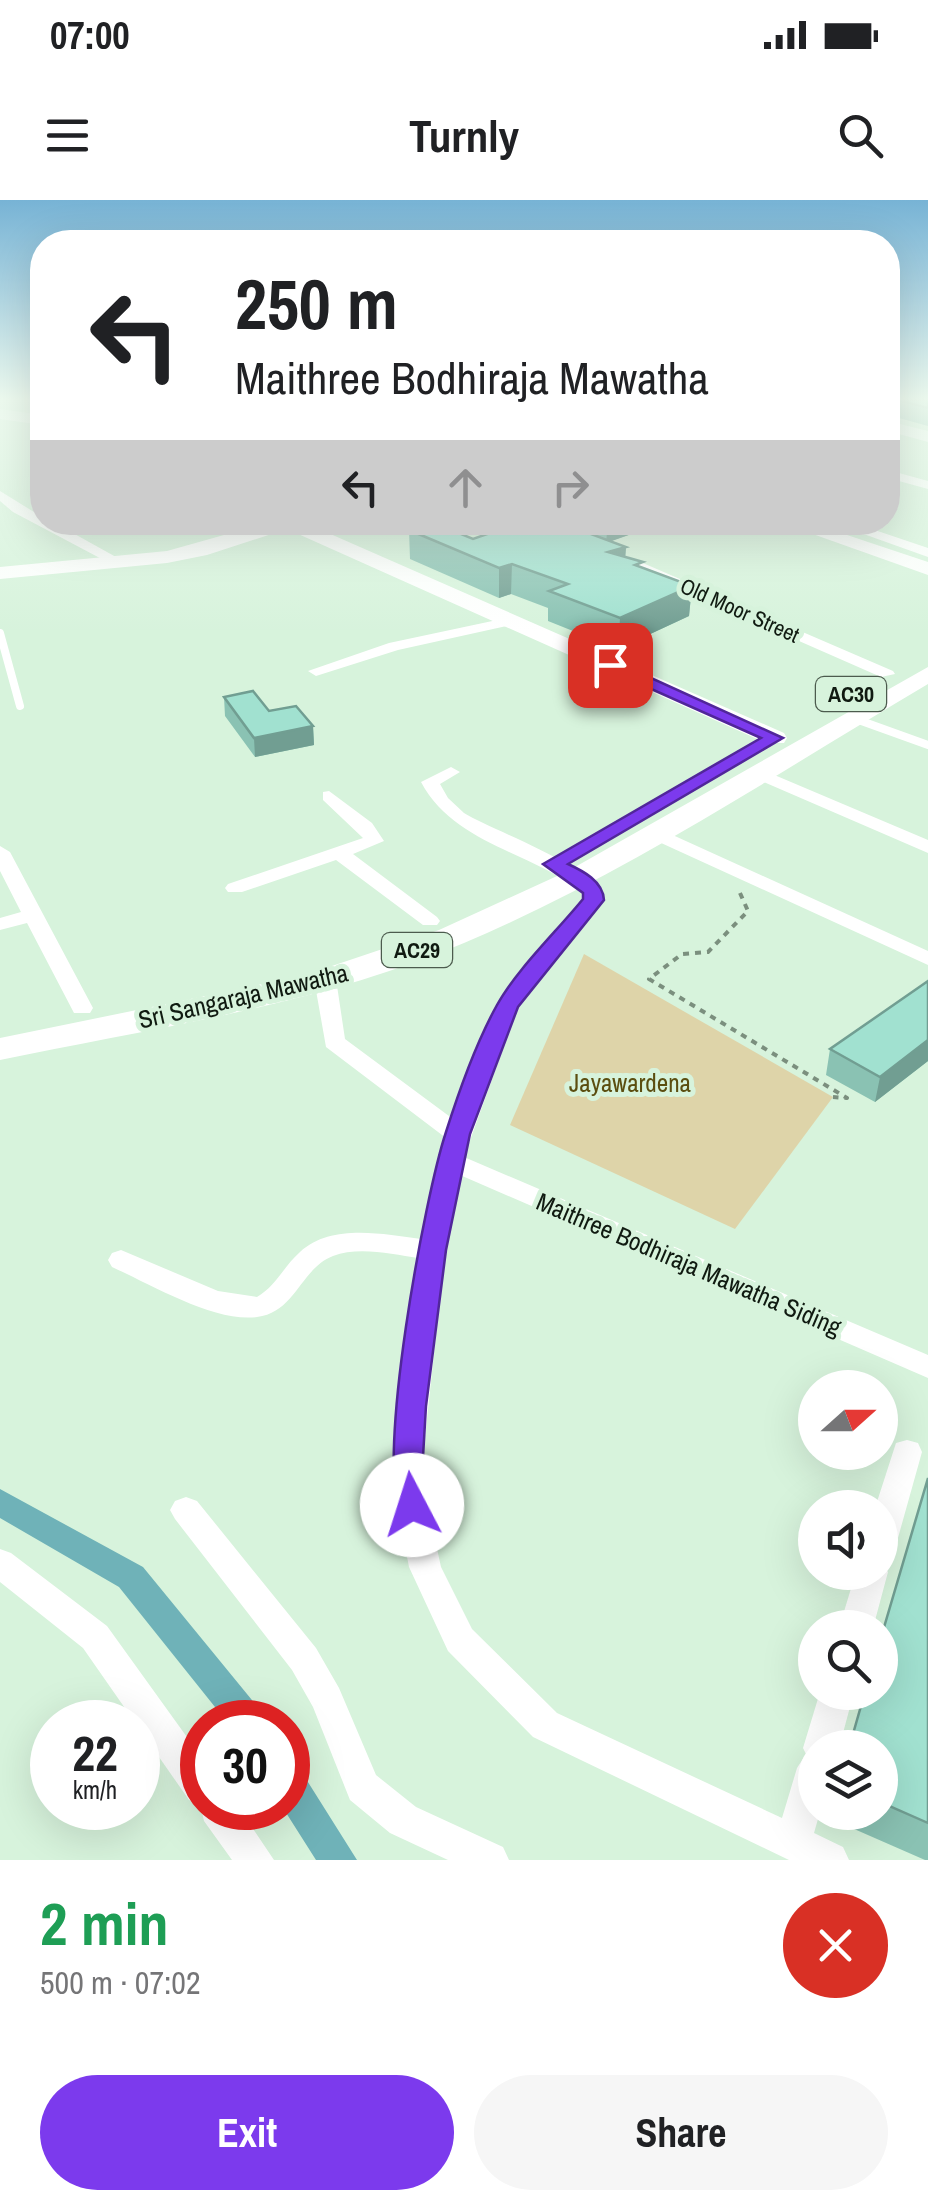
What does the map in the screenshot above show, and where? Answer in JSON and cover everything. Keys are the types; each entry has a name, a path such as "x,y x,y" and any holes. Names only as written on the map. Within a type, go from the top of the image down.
{"main road":[{"name":"AC30","path":"785,744 887,674 928,651"},
{"name":"AC30","path":"785,744 853,718 928,674"},
{"name":"Sri Sangaraja Mawatha","path":"0,1024 325,956 430,922 655,833 758,773 785,744"},
{"name":"Sri Sangaraja Mawatha","path":"0,1049 325,979 450,938 785,744"}],"street":[{"path":"900,477 928,485"},
{"path":"0,495 30,516"},
{"path":"66,535 118,562"},
{"path":"0,573 200,551 250,535"},
{"path":"315,535 785,744"},
{"path":"827,535 928,569"},
{"path":"873,535 928,554"},
{"name":"Old Moor Street","path":"602,550 887,674"},
{"path":"316,671 394,646 511,622"},
{"path":"451,772 430,782 435,798 486,835 566,871 593,891 594,900 508,1006 454,1147 432,1250 406,1474 424,1567 460,1640 545,1725 830,1860"},
{"path":"758,773 928,847"},
{"path":"234,888 374,842 365,827 330,796"},
{"path":"655,833 928,958"},
{"path":"0,852 82,1008"},
{"path":"342,854 430,922"},
{"path":"0,924 33,915"},
{"name":"Maithree Bodhiraja Mawatha Siding","path":"325,979 334,1042 454,1147 928,1367"},
{"path":"121,1260 225,1303 254,1308 273,1302 317,1252 337,1244 432,1250"},
{"path":"896,1490 907,1452"},
{"path":"186,1510 304,1659 327,1699 363,1787 403,1820 468,1855"},
{"path":"0,1563 95,1637 180,1756"},
{"path":"794,1843 798,1829"},
{"path":"233,1830 255,1860"}],"lane":[{"path":"0,633 20,706"},
{"path":"853,718 928,745"}],"path":[{"path":"748,873 736,883 748,911 708,952 682,954 650,978 844,1092 847,1098 832,1096"}],"green space":[{"name":"Jayawardena","path":"584,954 833,1097 735,1229 510,1125"}],"building":[{"path":"421,535 463,535 473,539 485,535 594,535 626,547 608,552 643,562 635,565 692,586 620,618 549,591 568,584 512,564 499,568"},
{"path":"253,691 269,711 296,706 313,726 254,738 224,697"},
{"path":"928,981 928,1040 880,1077 830,1049"},
{"path":"928,1478 928,1823 898,1810 898,1730 854,1730 860,1710 898,1710 898,1610 889,1610"}],"waterway":[{"path":"0,1502 131,1577 230,1700"},
{"path":"310,1817 338,1860"}],"route":[{"path":"412,1505 406,1474 412,1406 432,1250 457,1134 508,1006 594,900 593,891 579,877 553,864 775,738 610,665"}]}
